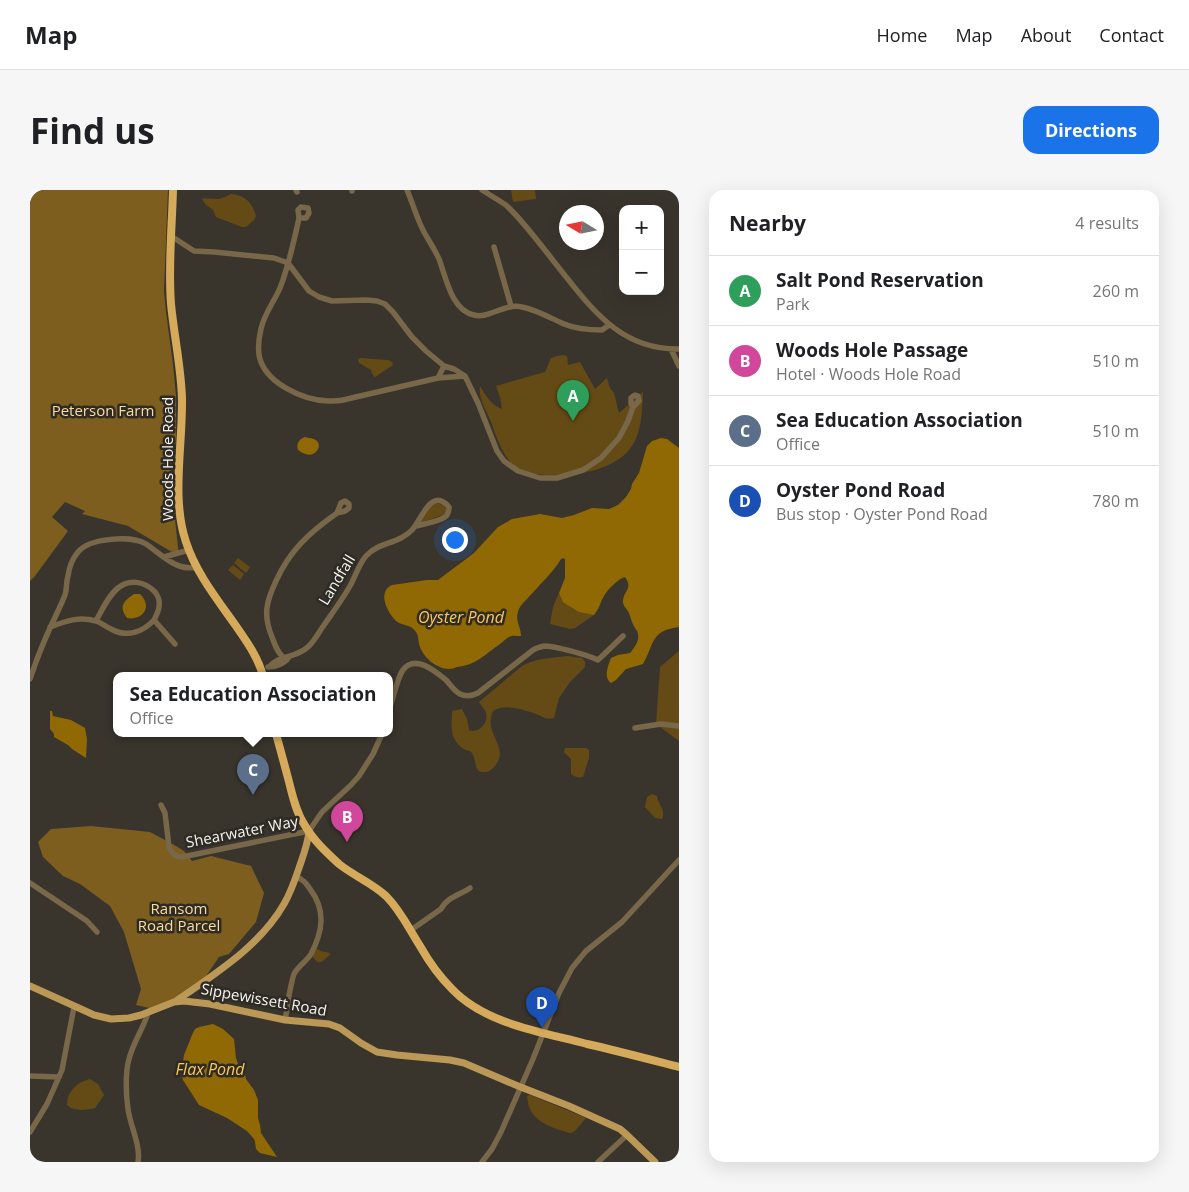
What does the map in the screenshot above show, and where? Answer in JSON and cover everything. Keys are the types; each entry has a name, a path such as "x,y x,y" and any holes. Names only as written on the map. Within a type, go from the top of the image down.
{"highway":[{"name":"Woods Hole Road","path":"173,190 170,258 171,301 182,397 179,507 183,534 196,567 250,647 262,672"},
{"path":"277,737 296,806 308,831 318,844 341,865 384,895 404,918 424,953 439,974 453,990 472,1006 505,1022 679,1067"}],"main road":[{"path":"174,1002 234,960 272,922 288,898 308,841 308,831"},
{"name":"Sippewissett Road","path":"30,986 74,1007 111,1019 129,1018 148,1013 174,1002 201,1003 285,1020 322,1023 334,1026 370,1048 385,1054 464,1062 617,1127 627,1134 655,1162"}],"street":[{"path":"407,190 424,231 439,260 451,293 461,308 468,313 475,316 485,315 512,306 536,311 578,328 602,330 609,325"},
{"path":"482,190 501,201 513,212 583,298 609,325 637,341 656,347 679,349"},
{"path":"299,218 279,290 269,306 261,328 259,356 270,377 283,387 304,396 327,401 343,400 438,378 465,376"},
{"path":"171,236 194,251 274,258 288,263 309,291 319,297 332,301 366,300 385,304 394,312 412,337 426,352 444,366 454,369 465,376 497,451 504,461 518,471 540,478 557,478 583,470 595,463 619,438 633,407"},
{"path":"494,247 512,306"},
{"path":"670,349 679,366"},
{"path":"438,378 444,366"},
{"name":"Landfall","path":"263,672 269,667 274,668 287,661 286,657 300,653 311,644 344,596 366,556 374,549 402,538 416,526 431,503 435,501 442,502 448,507 449,512 445,517 416,526"},
{"path":"286,657 277,651 268,627 266,610 270,593 281,570 294,551 310,533 337,513"},
{"path":"30,679 66,592 72,563 79,550 85,545 118,539 132,539 146,544 184,568 196,567"},
{"path":"164,557 188,550"},
{"path":"50,628 82,618 96,621 121,633 130,634 140,631 149,626 158,613 160,603 158,595 140,582 120,586 113,592 96,621"},
{"path":"154,620 175,644"},
{"path":"393,698 401,673 411,664 417,663 426,666 446,680 457,692 469,696 478,693 526,655 540,647 551,647 590,656 598,660 623,636"},
{"path":"635,728 660,724 679,726"},
{"path":"308,831 322,812 359,776 373,754 381,737"},
{"name":"Shearwater Way","path":"161,805 165,813 171,852 176,856 182,857 308,831"},
{"path":"482,1162 494,1145 564,983 576,962 586,951 622,922 679,860"},
{"path":"285,1020 295,971 310,954 318,936 321,919 320,907 314,894 304,880 296,877"},
{"path":"30,883 87,921 97,932"},
{"path":"411,930 441,909 452,897 470,888"},
{"path":"30,1132 47,1104 62,1070 74,1007"},
{"path":"138,1162 128,1110 127,1070 129,1060 148,1013"},
{"path":"30,1076 59,1077"},
{"path":"598,1162 627,1134"}],"shaded area":[{"path":"511,190 535,190 536,199 513,202"},
{"path":"231,194 247,200 254,211 256,216 254,220 246,227 216,217 213,210 202,199 219,199"},
{"path":"567,356 568,365 580,362 595,389 607,378 610,388 614,393 619,413 643,392 637,437 629,450 620,458 596,470 567,475 552,475 520,470 506,456 500,445 482,400 480,386 492,403 502,409 496,386 545,372 551,358"},
{"path":"360,358 388,360 393,365 375,377 371,370 359,363 358,360"},
{"path":"434,504 442,505 447,511 443,515 420,523 426,511"},
{"path":"238,558 250,567 246,573 234,563"},
{"path":"233,565 244,574 240,580 228,570"},
{"path":"559,593 565,604 594,615 575,628 570,629 550,624 553,607"},
{"path":"679,651 679,741 656,724 660,667"},
{"path":"568,656 582,658 585,662 585,667 570,682 559,698 554,718 546,718 510,707 493,711 491,728 500,755 498,762 488,772 478,770 471,752 461,747 454,738 452,711 462,709 467,719 469,730 479,729 487,717 479,702 522,666 539,660"},
{"path":"565,748 586,748 589,750 589,758 583,777 571,774 571,759 564,752"},
{"path":"652,794 657,796 663,812 662,819 655,818 645,807 647,797"},
{"path":"315,948 330,953 330,955 321,962 317,962 312,956"},
{"path":"90,1079 98,1084 104,1095 95,1108 77,1110 67,1105 71,1091 81,1082"},
{"path":"529,1095 586,1118 571,1133 553,1128 533,1114 528,1103 527,1097"}],"green space":[{"name":"Peterson Farm","path":"30,190 168,190 164,291 176,396 176,439 170,474 178,551 172,552 128,526 82,514 85,511 65,502 52,517 68,531 30,581"},
{"name":"Ransom Road Parcel","path":"91,826 150,832 184,851 192,861 211,856 251,866 264,893 256,922 229,954 219,957 200,985 158,1010 136,1005 141,989 124,932 110,906 80,884 63,876 43,857 38,842 51,829"}],"water":[{"path":"305,437 314,439 319,444 316,452 313,454 305,454 298,450 298,442"},
{"name":"Oyster Pond","path":"661,438 667,439 679,448 679,627 658,635 643,664 626,669 611,683 607,678 611,658 630,653 638,640 637,631 623,603 628,588 625,577 608,590 594,615 579,612 563,602 559,593 565,578 564,558 561,559 519,608 517,618 521,636 508,638 480,658 464,666 444,669 436,665 422,651 418,635 414,629 396,621 389,613 384,597 387,588 392,585 438,580 474,553 498,527 512,519 540,514 562,518 592,508 609,509 618,505 626,497 639,473 647,446 652,441"},
{"path":"134,594 140,594 146,603 146,608 142,615 127,618 124,614 123,604"},
{"path":"50,711 52,711 53,716 71,720 85,728 87,739 86,758 54,737 50,729"},
{"name":"Flax Pond","path":"213,1024 223,1029 234,1039 239,1067 254,1090 258,1100 258,1118 261,1133 277,1157 260,1153 256,1149 254,1139 247,1131 227,1118 199,1105 183,1080 181,1074 184,1055 195,1029"}],"place":[{"name":"Salt Pond Reservation","path":"573,421"},
{"name":"Sea Education Association","path":"253,795"},
{"name":"Woods Hole Passage","path":"347,842"},
{"name":"Oyster Pond Road","path":"542,1028"}]}
